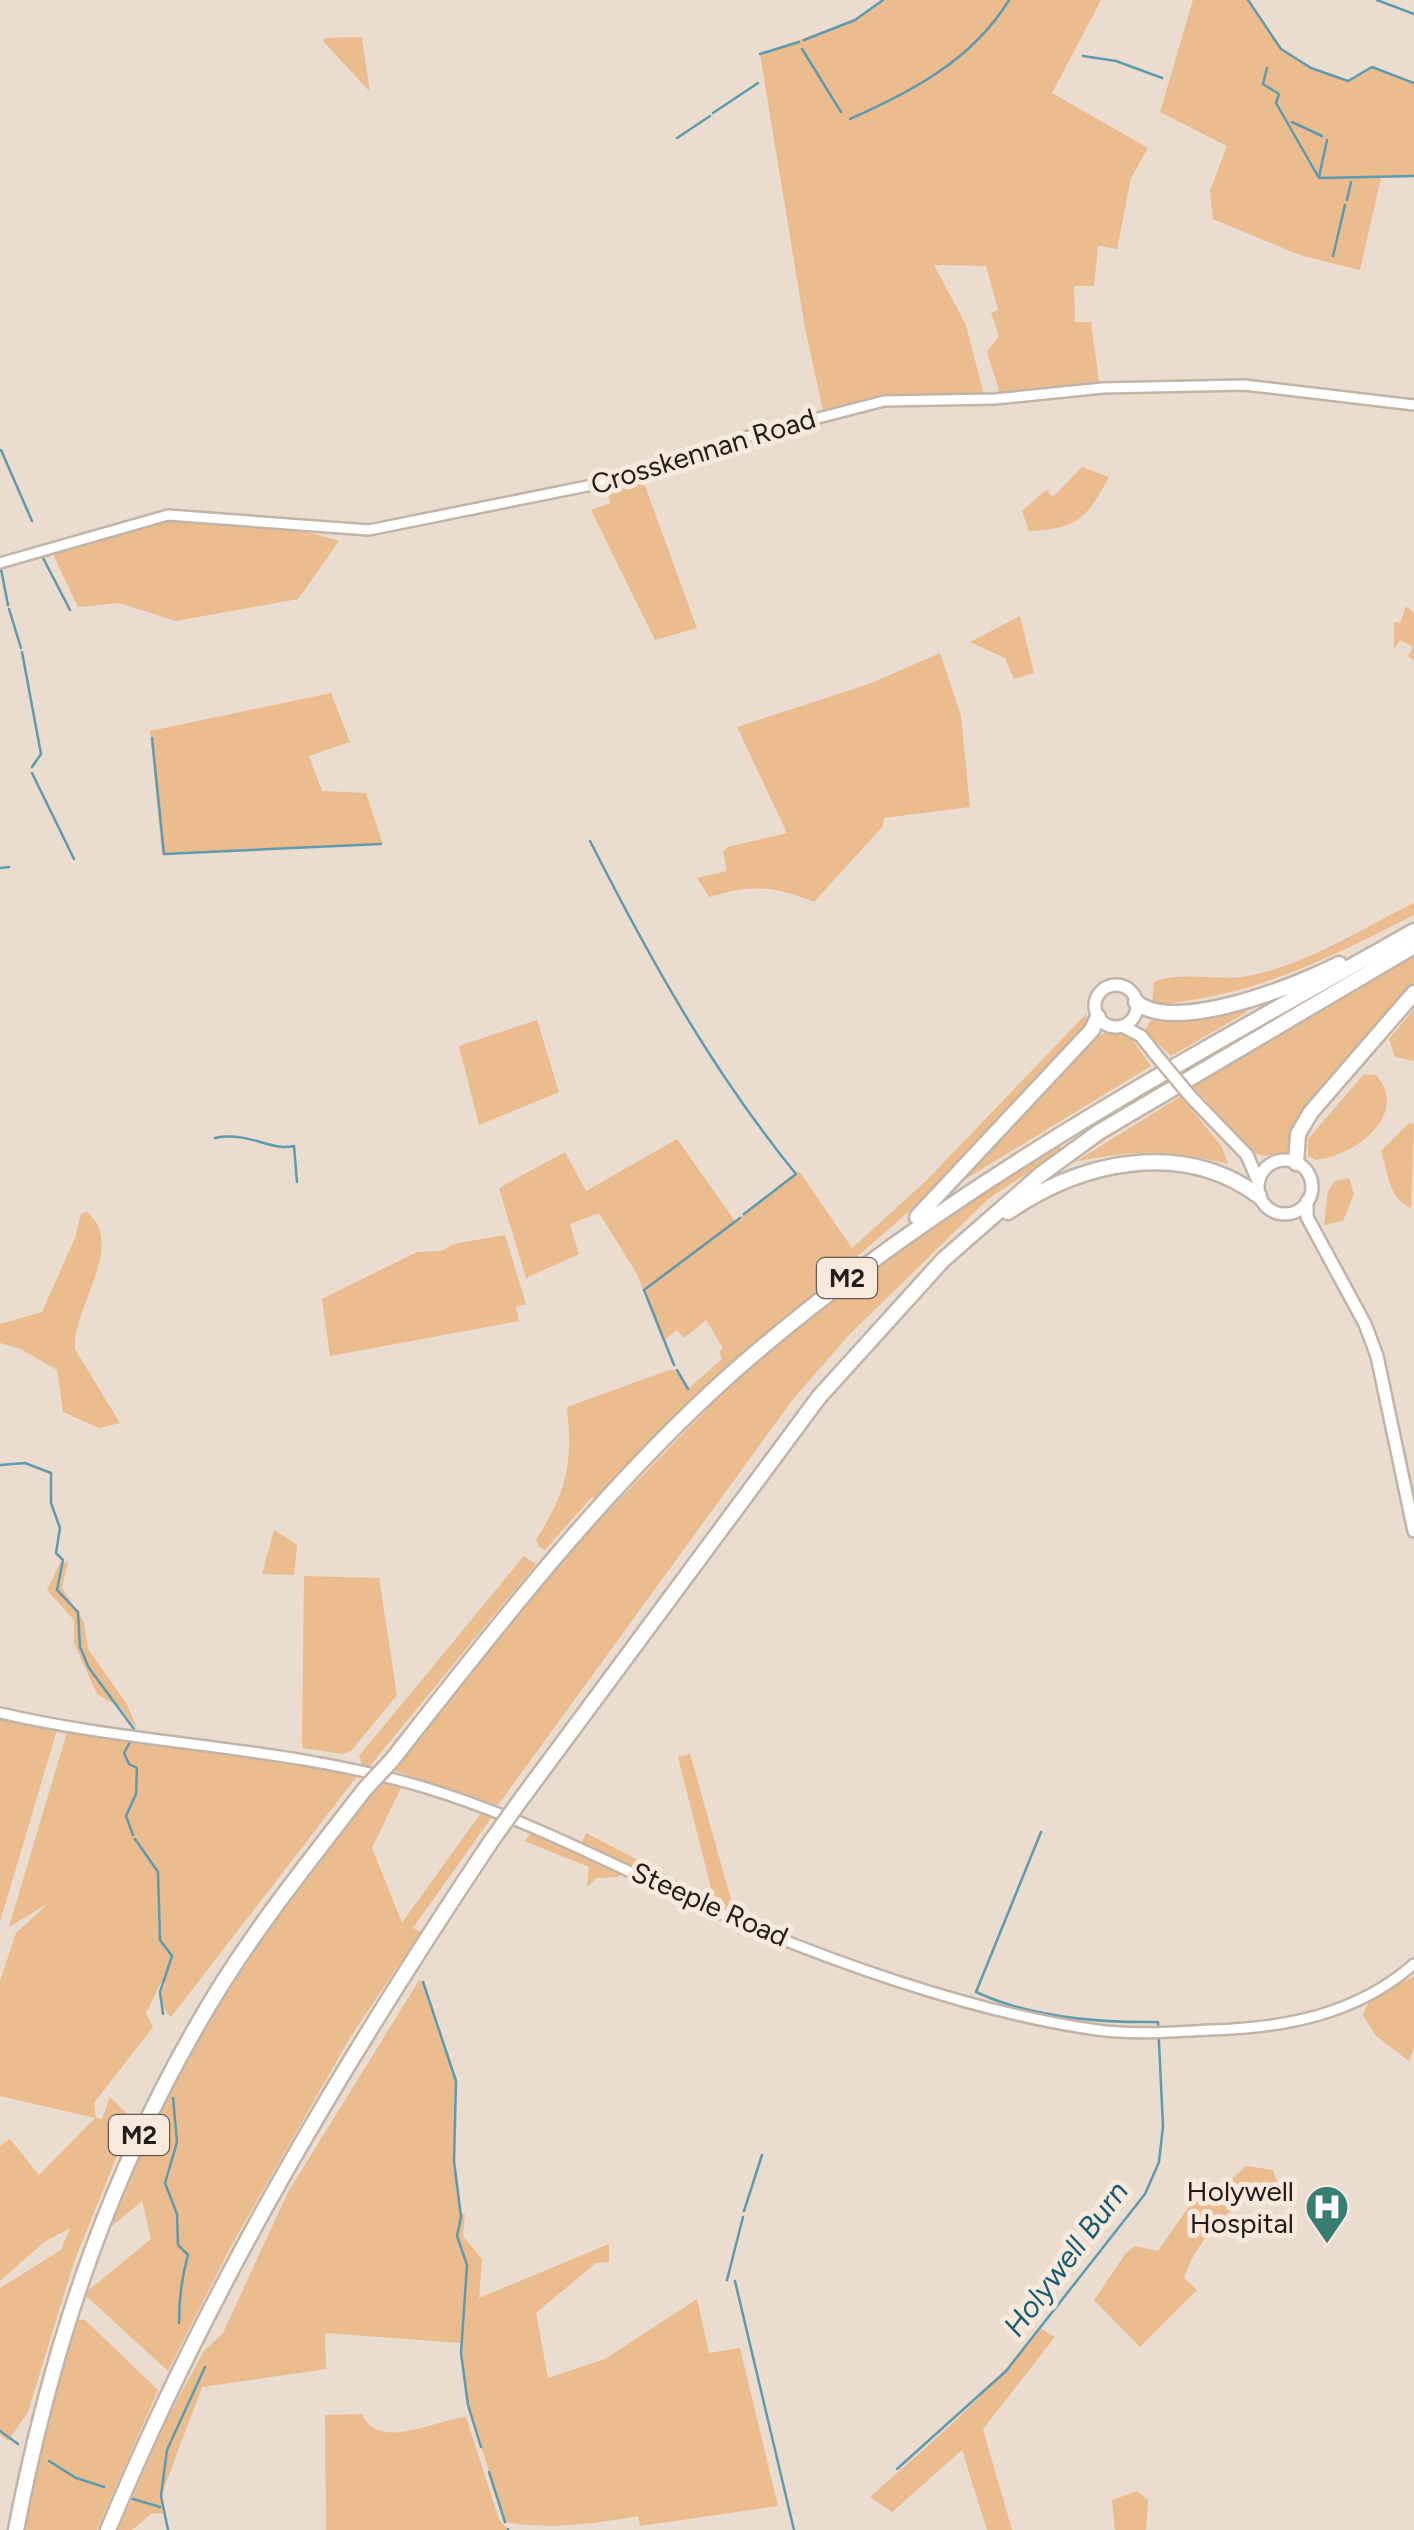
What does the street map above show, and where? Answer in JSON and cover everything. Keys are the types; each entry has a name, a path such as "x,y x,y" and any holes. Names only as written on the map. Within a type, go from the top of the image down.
{"highway":[{"path":"1135,1008 1159,1012 1263,996 1414,929"},
{"name":"M2","path":"16,2530 54,2357 118,2180 219,1989 275,1906 365,1789 521,1598 624,1480 730,1375 856,1271 1032,1150 1414,929"},
{"name":"M2","path":"108,2530 189,2352 276,2184 367,2029 522,1798 828,1386 924,1278 1005,1204 1099,1132 1414,946"},
{"path":"1296,1162 1298,1134 1311,1112 1414,993"},
{"path":"856,1271 943,1193 1092,1030 1098,1016"},
{"path":"924,1278 1038,1192 1101,1167 1140,1162 1185,1165 1259,1188"}],"main road":[{"path":"1140,1036 1135,1008 1124,987 1110,986 1097,997 1098,1016 1108,1026 1122,1026 1140,1036 1247,1155 1271,1210 1308,1217"},
{"path":"1122,1026 1135,1008"},
{"path":"1247,1155 1272,1163 1296,1162 1309,1176 1308,1217 1377,1356 1414,1531"},
{"path":"1259,1188 1272,1163"},
{"path":"1294,1212 1307,1201"}],"street":[{"name":"Crosskennan Road","path":"0,562 168,515 369,530 622,479 749,436 884,401 1224,385 1284,388 1414,406"},
{"name":"Steeple Road","path":"0,1713 92,1732 195,1740 352,1767 492,1808 573,1842 728,1917 876,1972 1072,2026 1156,2032 1298,2022 1351,2004 1414,1964"}],"shaded area":[{"path":"883,0 1101,0 1052,93 1148,148 1131,178 1117,249 1098,246 1094,286 1074,286 1075,322 1091,322 1099,382 1000,393 987,352 999,336 991,313 998,310 986,266 934,265 966,325 984,395 876,399 823,410 805,328 760,54 855,20"},
{"path":"1193,0 1248,0 1281,49 1311,68 1348,81 1372,67 1414,83 1414,176 1381,178 1360,270 1300,255 1213,219 1210,191 1227,146 1160,112"},
{"path":"362,37 370,92 324,42 324,38"},
{"path":"1082,467 1109,477 1087,512 1070,524 1029,531 1022,511 1046,490 1053,497"},
{"path":"642,478 697,628 655,640 591,510 611,503 604,487"},
{"path":"172,517 300,530 339,541 298,599 176,621 119,603 78,607 52,552"},
{"path":"1406,606 1414,613 1414,661 1408,656 1413,647 1400,640 1394,649 1394,622 1400,623"},
{"path":"1020,616 1034,673 1014,679 1005,658 970,642"},
{"path":"940,653 961,716 970,807 884,818 883,826 814,902 763,889 709,897 697,878 727,871 723,852 728,847 787,833 737,727 869,684"},
{"path":"331,693 350,742 309,756 322,791 366,793 383,844 162,855 150,731"},
{"path":"1414,903 1414,915 1288,974 1223,994 1152,1005 1154,982 1178,977 1241,977 1274,969 1315,954"},
{"path":"1414,952 1414,982 1312,1099 1292,1128 1288,1152 1264,1156 1254,1153 1189,1082"},
{"path":"1239,1008 1247,1012 1171,1056 1145,1031 1150,1021"},
{"path":"1414,1009 1414,1061 1395,1057 1389,1039"},
{"path":"1086,1014 1088,1024 1077,1038 937,1187 688,1404 594,1500 592,1497 545,1550 539,1547 536,1540 555,1507 568,1461 567,1407 669,1370 677,1370 689,1388 722,1359 719,1352 723,1348 706,1320 684,1338 677,1330 663,1341 637,1274 599,1213 570,1224 579,1254 526,1278 499,1188 565,1152 586,1191 677,1139 735,1221 799,1171 852,1248 926,1181"},
{"path":"537,1020 559,1092 479,1125 459,1046"},
{"path":"1109,1031 1132,1039 1151,1066 964,1180 1098,1036"},
{"path":"1364,1074 1376,1075 1385,1090 1387,1105 1382,1118 1361,1142 1346,1151 1316,1160 1308,1156 1308,1139"},
{"path":"1181,1096 1222,1147 1228,1164 1151,1153 1075,1162"},
{"path":"1409,1123 1414,1124 1411,1208 1393,1191 1381,1151"},
{"path":"1058,1142 1062,1150 988,1199 849,1335 793,1399 498,1805 395,1771 537,1584 748,1367 838,1291 961,1203"},
{"path":"1349,1178 1354,1194 1343,1221 1324,1225 1328,1191 1335,1181"},
{"path":"87,1212 98,1226 102,1241 95,1277 76,1332 75,1349 120,1423 99,1428 63,1412 57,1370 21,1349 0,1343 0,1324 42,1312 75,1238 81,1214"},
{"path":"505,1235 526,1304 516,1307 519,1321 330,1356 322,1299 417,1252 442,1251 453,1244"},
{"path":"274,1530 297,1545 294,1575 262,1574"},
{"path":"524,1556 536,1564 369,1767 362,1765 359,1756"},
{"path":"68,1562 62,1588 84,1622 88,1649 126,1703 138,1730 121,1708 97,1694 74,1643 74,1620 47,1590 60,1563"},
{"path":"304,1576 379,1578 397,1695 352,1750 343,1754 302,1748"},
{"path":"0,1717 57,1730 0,1922"},
{"path":"67,1732 240,1750 358,1775 171,2017 162,2001 166,1984 162,1981 146,2013 153,2027 94,2103 96,2118 102,2119 110,2097 132,2119 74,2262 28,2412 8,2441 0,2434 0,2288 61,2250 70,2228 44,2242 0,2281 0,2146 10,2139 39,2175 95,2118 0,2096 0,1981 16,1933 50,1902 9,1927"},
{"path":"690,1754 736,1917 582,1842 586,1833 714,1900 678,1757"},
{"path":"381,1782 401,1788 372,1848 402,1923 481,1813 491,1818 413,1928 421,1932 351,2036 230,2248 168,2371 84,2294 151,2239 142,2201 111,2227 152,2128 201,2031 264,1934"},
{"path":"535,1829 621,1872 618,1877 597,1878 587,1887 589,1867 524,1841"},
{"path":"1414,1976 1414,2048 1409,2061 1376,2036 1363,2015 1369,2001"},
{"path":"420,1979 456,2081 454,2161 461,2213 465,2214 463,2236 482,2259 479,2298 609,2244 609,2262 596,2263 536,2313 548,2378 605,2359 697,2299 709,2353 740,2348 778,2506 640,2526 638,2516 572,2525 505,2522 468,2405 461,2343 325,2333 326,2369 202,2387 161,2496 163,2513 151,2514 132,2530 118,2530 167,2419 204,2351 223,2333 288,2192"},
{"path":"1246,2166 1273,2170 1279,2186 1234,2208 1208,2234 1184,2278 1197,2290 1140,2347 1094,2300 1126,2253 1135,2246 1158,2251 1187,2209 1204,2196 1218,2192"},
{"path":"71,2320 85,2320 158,2390 97,2530 23,2530"},
{"path":"1041,2329 1055,2337 983,2429 1012,2530 987,2530 962,2450 892,2512 870,2497 980,2397"},
{"path":"362,2414 381,2431 395,2432 466,2417 499,2519 508,2530 326,2530 325,2415"},
{"path":"1137,2491 1148,2500 1146,2530 1115,2530 1112,2500"}],"waterway":[{"path":"804,40 855,20 883,0"},
{"path":"850,119 939,72 977,40 1009,0"},
{"path":"1248,0 1281,49 1311,68 1348,81 1372,67 1414,83"},
{"path":"1377,0 1414,14"},
{"path":"760,54 799,42"},
{"path":"802,49 841,112"},
{"path":"1083,56 1116,61 1162,78"},
{"path":"1267,68 1263,84 1279,94 1276,103 1319,178"},
{"path":"713,113 758,83"},
{"path":"677,138 710,116"},
{"path":"1292,122 1322,136"},
{"path":"1319,177 1327,140"},
{"path":"1320,178 1414,176"},
{"path":"1347,200 1351,182"},
{"path":"1333,256 1345,205"},
{"path":"1,450 32,521"},
{"path":"42,556 70,610"},
{"path":"1,569 8,605"},
{"path":"9,609 21,648"},
{"path":"22,652 41,754 32,767"},
{"path":"152,738 164,854 381,844"},
{"path":"32,773 74,859"},
{"path":"590,841 684,1013 737,1095 796,1174 744,1214"},
{"path":"0,868 9,867"},
{"path":"215,1138 238,1137 294,1146 297,1182"},
{"path":"674,1365 644,1290 740,1218"},
{"path":"677,1370 688,1389"},
{"path":"0,1465 25,1463 51,1473 51,1503 60,1528 56,1553 63,1560 57,1590 78,1612 80,1647 89,1668 134,1729"},
{"path":"131,1740 124,1753 129,1764 137,1768 136,1794 126,1816 133,1835"},
{"name":"Holywell Burn","path":"897,2469 1006,2371 1145,2194 1159,2162 1163,2126 1158,2022 1065,2017 976,1992 1041,1832"},
{"path":"135,1839 158,1872 160,1940 172,1956 160,1992 163,2014"},
{"path":"423,1982 456,2081 454,2161 461,2217 457,2236 467,2265 461,2353 468,2405 481,2447"},
{"path":"173,2098 177,2142 165,2183 177,2214 178,2245 188,2255 179,2323"},
{"path":"744,2211 762,2155"},
{"path":"727,2280 743,2217"},
{"path":"735,2281 794,2530"},
{"path":"168,2530 161,2496 167,2450 205,2367"},
{"path":"0,2431 18,2444"},
{"path":"49,2461 76,2478 104,2487"},
{"path":"489,2472 505,2522"},
{"path":"133,2499 160,2507"}],"place":[{"name":"Holywell Hospital","path":"1327,2245"}]}
